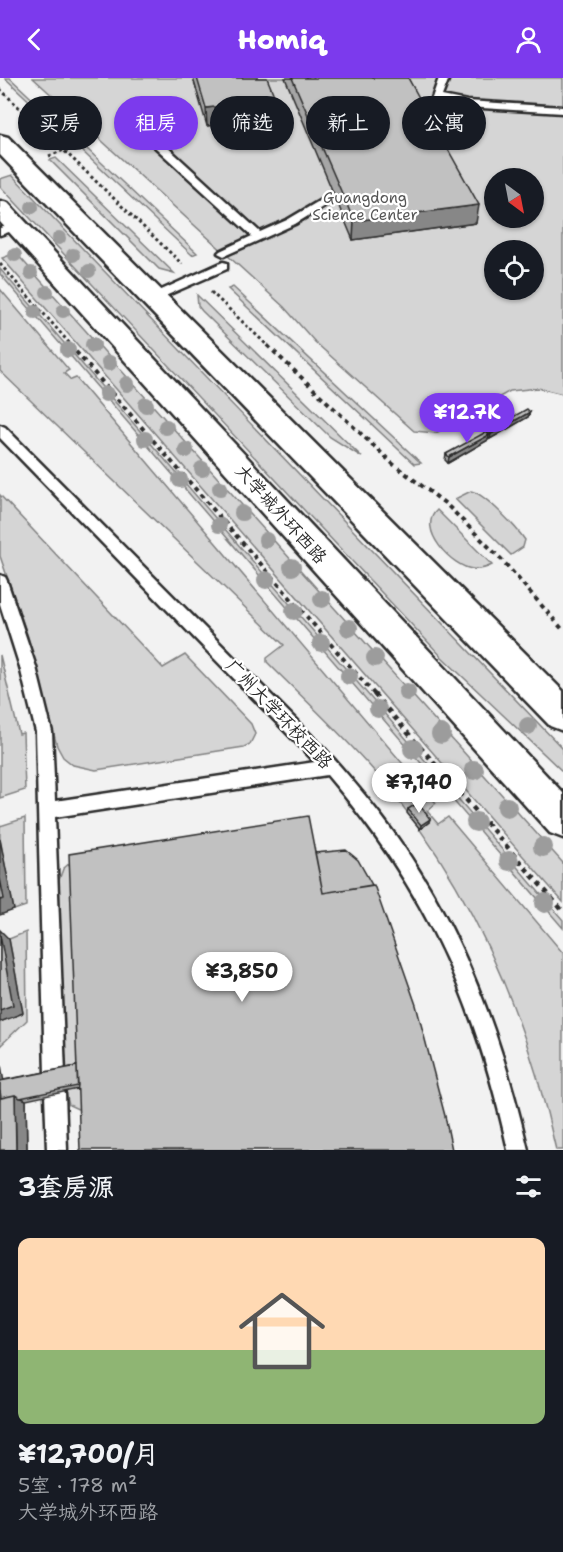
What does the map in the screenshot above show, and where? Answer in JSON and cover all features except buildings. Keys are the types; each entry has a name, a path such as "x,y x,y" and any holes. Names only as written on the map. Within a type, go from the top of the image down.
{"main road":[{"path":"0,142 563,715"},
{"name":"大学城外环西路","path":"6,222 563,820"}],"lane":[{"path":"438,96 444,78"},
{"path":"486,105 563,111"},
{"path":"164,150 259,237"},
{"path":"224,253 325,205 358,182"},
{"path":"152,297 223,266"},
{"name":"广州大学环校西路","path":"0,430 331,767 373,818 444,927 489,1041 506,1094 518,1150"},
{"path":"0,581 41,721 47,810 57,1150"},
{"path":"47,810 331,767"}],"path":[{"path":"0,89 18,106"},
{"path":"46,157 64,150 188,270"},
{"path":"0,264 563,911"},
{"path":"205,285 393,464 446,504 502,560 563,630"}],"green space":[{"path":"5,78 10,78 29,96 24,96"},
{"name":"Guangdong Science Center","path":"33,78 563,78 563,394 538,388 510,391 436,433 414,431 315,342 284,307 102,141 102,96 53,96"},
{"path":"81,150 88,150 197,253 192,255"},
{"path":"56,158 174,273 159,269 50,160"},
{"path":"12,175 563,749 563,772 442,657 0,186 0,179"},
{"path":"16,253 563,863 563,902 2,258"},
{"path":"0,269 563,920 563,928 0,274"},
{"path":"233,287 421,463 414,464 228,289"},
{"path":"0,289 69,370 64,373 71,380 76,378 436,803 427,811 438,824 448,817 563,953 563,1150 556,1150 528,1047 510,998 489,949 439,857 375,772 267,662 267,658 284,645 0,371"},
{"path":"197,295 362,457 330,437 202,311 198,306"},
{"path":"471,491 492,504 508,520 525,540 523,547 511,555 455,499"},
{"path":"0,495 163,668 185,655 251,724 255,734 250,744 244,747 96,770 73,765 63,757 57,746 28,637 0,556"},
{"path":"437,510 492,565 483,569 465,567 439,546 431,527 432,518"},
{"path":"0,655 19,734 23,733 25,790 0,798"},
{"path":"25,818 26,906 14,910 0,840 0,826"},
{"path":"72,861 80,1110 69,1105 66,1094 59,880 63,869"},
{"path":"26,932 27,1020 0,1046 0,1022 23,1013 9,939"}]}
